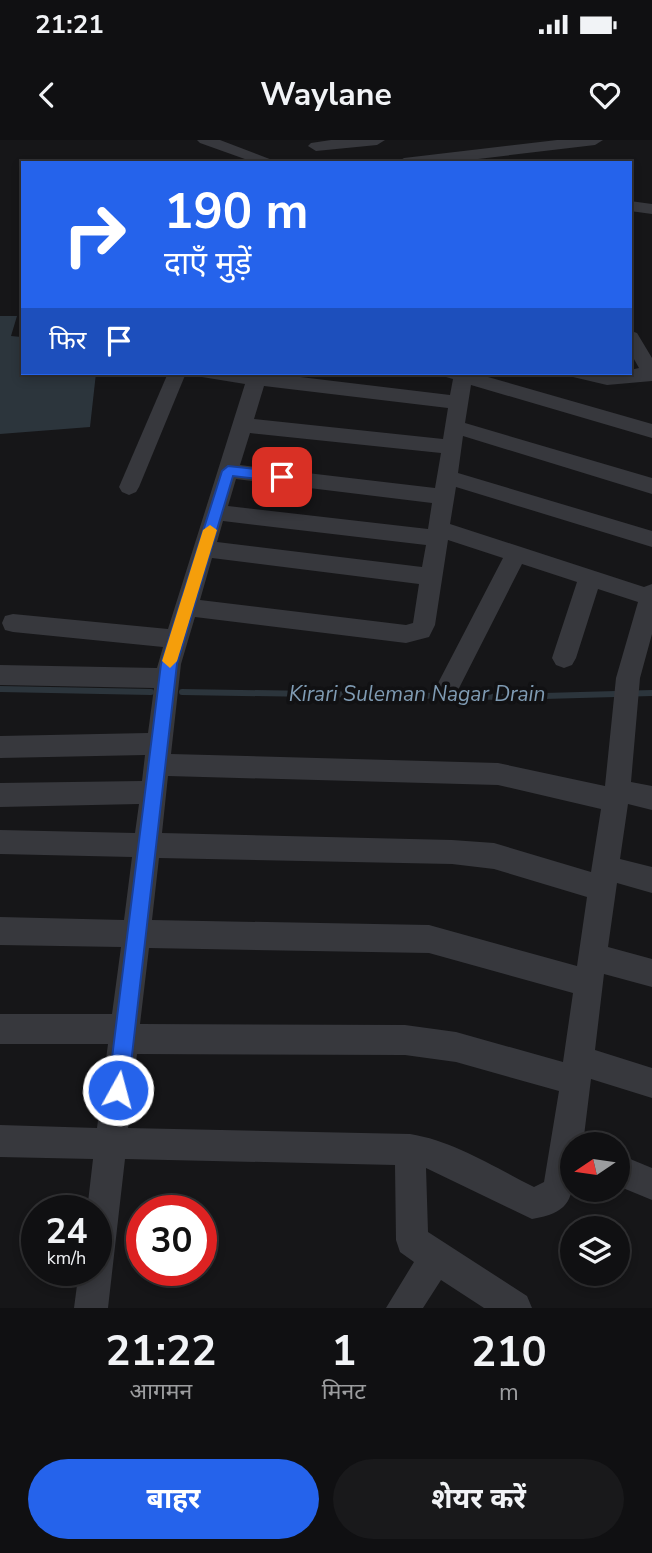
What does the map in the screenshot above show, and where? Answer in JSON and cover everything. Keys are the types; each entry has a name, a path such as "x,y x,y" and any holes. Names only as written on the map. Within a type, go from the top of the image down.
{"street":[{"path":"205,140 266,161"},
{"path":"319,161 315,143 377,140"},
{"path":"419,161 595,140"},
{"path":"632,206 652,209"},
{"path":"632,339 652,374 632,375"},
{"path":"129,487 176,375"},
{"path":"187,607 415,634 424,625 447,487 459,403 460,375"},
{"path":"463,375 652,431"},
{"path":"605,376 628,375"},
{"path":"105,1195 167,678 257,376 459,403"},
{"path":"242,425 454,437 652,486"},
{"path":"228,471 447,487 652,539"},
{"path":"215,512 439,533 652,596 646,635 628,678 616,795 590,970 572,1132"},
{"path":"204,549 431,577"},
{"path":"448,687 516,554"},
{"path":"564,658 590,578"},
{"path":"13,623 177,639"},
{"path":"0,675 167,678"},
{"path":"0,747 498,774 616,795 652,798"},
{"path":"0,794 154,792"},
{"path":"0,842 452,852 494,856 603,878 652,880"},
{"path":"0,931 429,939 590,970 652,973"},
{"path":"0,1029 405,1040 652,1083"},
{"path":"0,1141 410,1150 429,1153 453,1163 533,1203 546,1201 558,1191 560,1184"},
{"path":"410,1150 412,1240 515,1308"},
{"path":"630,1175 652,1184"},
{"path":"403,1308 436,1258"},
{"path":"91,1308 94,1286"}],"shaded area":[{"path":"0,316 17,316 11,336 21,337 21,375 96,375 90,427 0,434"}],"waterway":[{"name":"Kirari Suleman Nagar Drain","path":"0,689 151,692"},
{"name":"Kirari Suleman Nagar Drain","path":"182,692 506,697 652,693"}],"slow traffic":[{"path":"170,661 210,530"}],"route":[{"path":"118,1090 169,664 228,471 282,477"}]}
